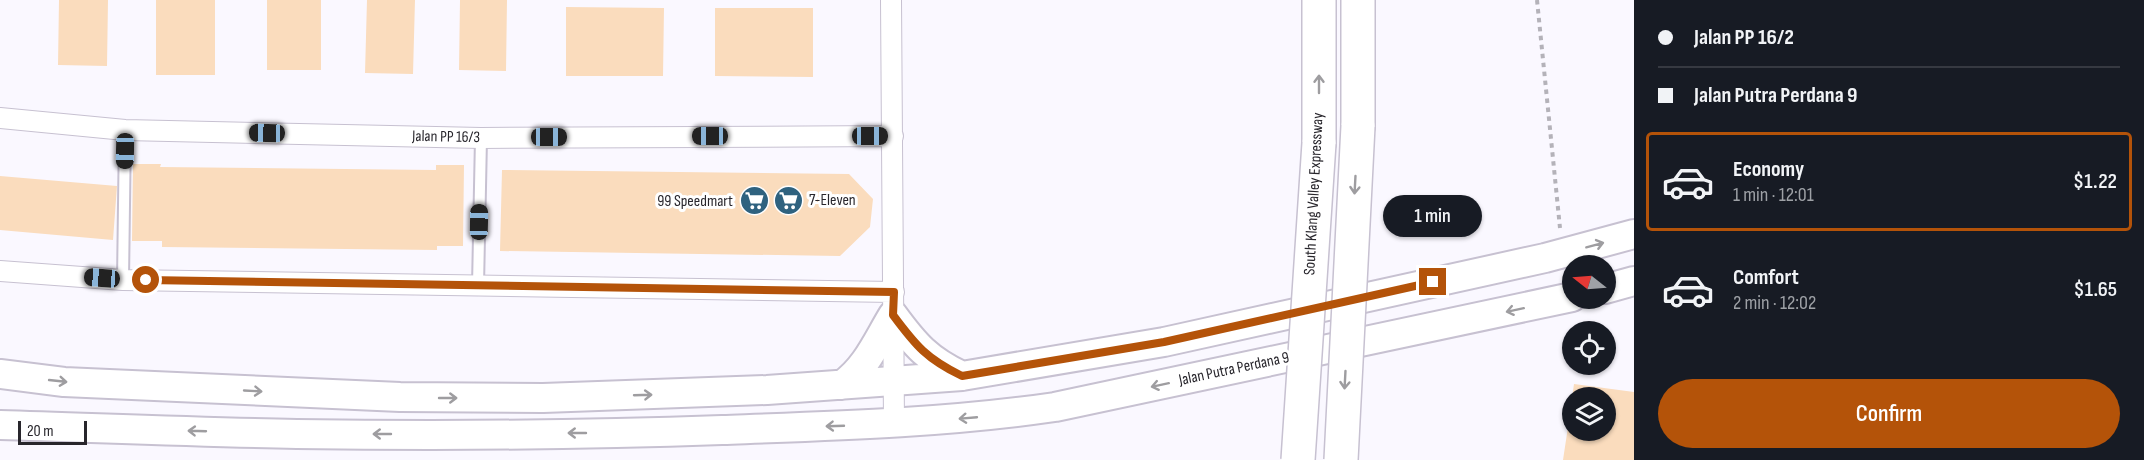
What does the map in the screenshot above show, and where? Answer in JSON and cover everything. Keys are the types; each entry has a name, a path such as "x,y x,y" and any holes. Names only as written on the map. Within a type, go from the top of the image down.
{"highway":[{"name":"South Klang Valley Expressway","path":"1298,460 1319,143 1318,0"},
{"path":"1341,460 1358,126 1358,0"}],"street":[{"path":"891,0 894,424"},
{"name":"Jalan PP 16/3","path":"0,118 125,130 481,138 893,136"},
{"path":"0,374 64,382 400,398 555,398 711,393 962,376 1164,342 1563,253 1634,234"},
{"path":"0,271 123,280 478,286 893,304"},
{"path":"1616,286 1634,281"},
{"name":"Jalan Putra Perdana 9","path":"0,425 310,434 615,433 894,424 989,416 1055,407 1562,299"},
{"path":"893,304 916,346 939,365 962,376"},
{"path":"836,385 854,376 866,362 893,304"}],"lane":[{"path":"123,280 125,130"},
{"path":"478,286 481,138"}],"path":[{"path":"1537,0 1563,253"}],"building":[{"path":"59,0 108,0 107,66 58,65"},
{"path":"156,0 215,0 215,75 156,75"},
{"path":"267,0 321,0 321,70 267,70"},
{"path":"367,0 415,0 413,74 365,73"},
{"path":"460,0 507,0 506,71 459,70"},
{"path":"566,7 664,8 663,76 566,76"},
{"path":"715,8 813,8 813,77 715,76"},
{"path":"133,164 161,164 160,167 436,170 436,165 464,165 463,246 437,246 437,250 162,247 162,241 132,241"},
{"path":"502,170 849,174 873,199 870,227 840,256 500,251"},
{"path":"0,176 117,186 113,240 0,230"},
{"path":"1574,384 1596,387 1574,387"},
{"path":"1616,390 1634,392 1634,460 1563,460 1566,441 1616,441"}],"place":[{"name":"7-Eleven","path":"788,200"},
{"name":"99 Speedmart","path":"754,201"}],"route":[{"path":"146,280 894,292 893,315 916,346 939,365 962,376 1164,342 1433,282"}]}
